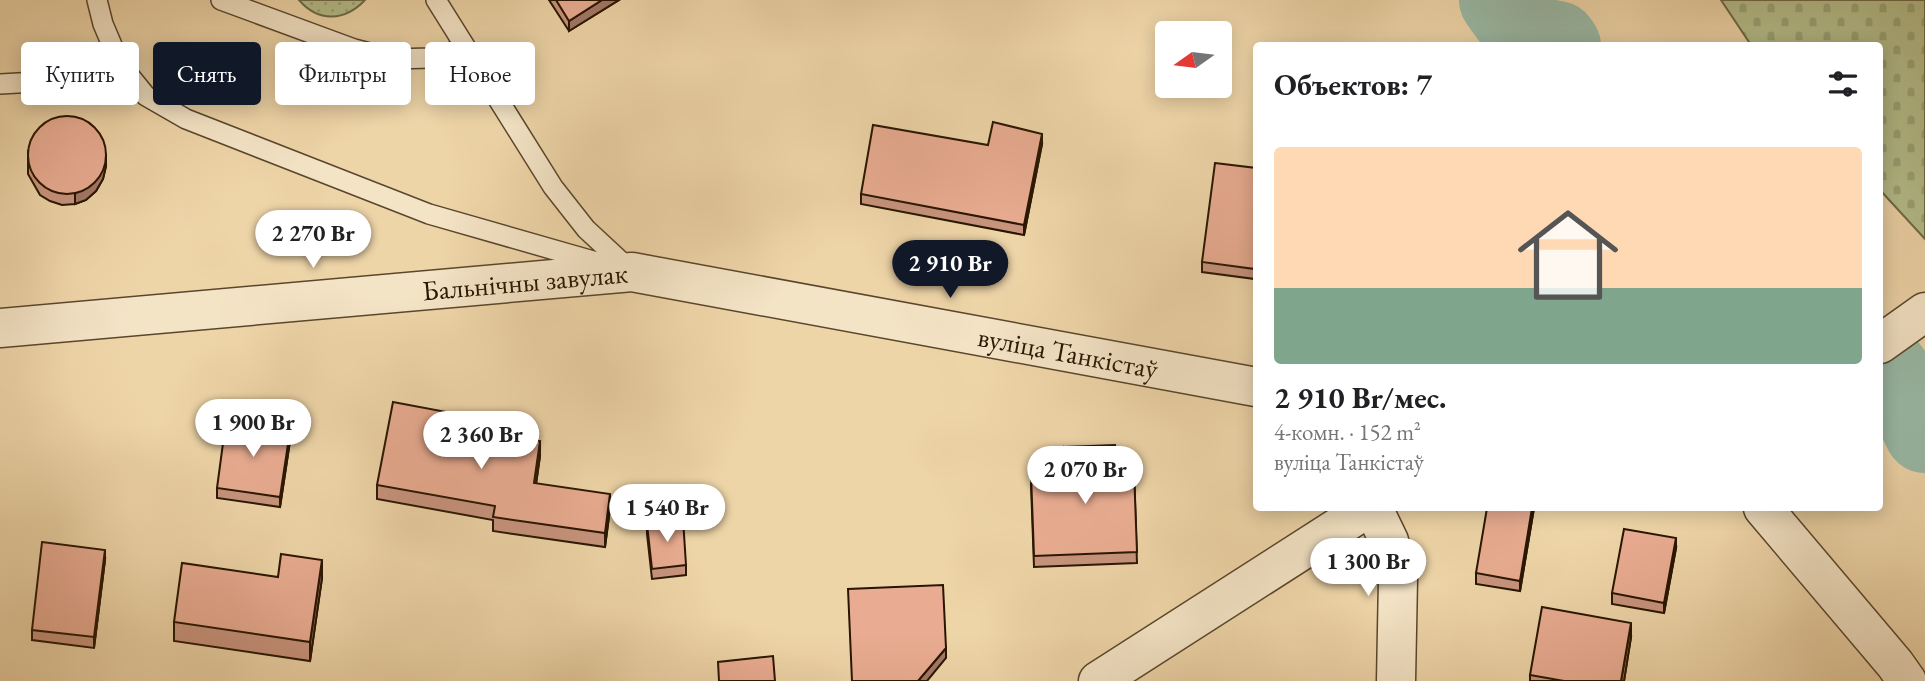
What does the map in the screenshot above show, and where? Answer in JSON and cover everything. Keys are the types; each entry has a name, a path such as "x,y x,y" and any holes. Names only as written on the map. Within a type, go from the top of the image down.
{"street":[{"name":"Бальнічны завулак","path":"0,328 632,271"},
{"name":"вуліца Танкістаў","path":"632,271 1253,386"},
{"path":"1883,342 1925,312"},
{"path":"1098,681 1365,511"},
{"path":"1372,511 1389,541 1398,579 1396,681"},
{"path":"1766,511 1907,681"}],"lane":[{"path":"97,0 111,42"},
{"path":"221,0 354,49 392,59 425,58"},
{"name":"Бальнічны завулак","path":"436,0 462,42"},
{"path":"0,84 21,83"},
{"path":"139,87 146,96 186,119 429,214 632,271"},
{"name":"Бальнічны завулак","path":"502,105 553,187 586,229 632,271"}],"green space":[{"path":"299,0 365,0 349,12 323,16"},
{"path":"1721,0 1925,0 1925,239 1883,193 1883,42 1749,42"}],"building":[{"path":"556,0 602,0 569,21"},
{"path":"67,116 82,119 99,133 106,155 103,170 89,187 67,194 52,191 35,177 28,155 31,140 45,123"},
{"path":"993,122 1042,134 1024,225 861,194 873,125 988,145"},
{"path":"1215,163 1253,168 1253,269 1202,262"},
{"path":"393,402 457,414 454,430 540,441 534,483 610,494 605,533 493,517 495,506 377,485"},
{"path":"226,421 290,431 280,497 217,488"},
{"path":"1115,445 1116,471 1134,470 1137,552 1034,556 1031,474 1066,473 1064,447"},
{"path":"1486,511 1532,511 1520,581 1476,573"},
{"path":"683,519 686,565 652,569 647,524"},
{"path":"1624,529 1676,538 1664,603 1612,593"},
{"path":"42,542 105,550 94,637 32,630"},
{"path":"281,554 322,560 310,642 174,622 182,563 278,577"},
{"path":"943,585 946,648 918,681 852,681 848,589"},
{"path":"1542,607 1631,623 1621,681 1564,681 1530,675"},
{"path":"773,656 775,681 719,681 718,662"}],"waterway":[{"path":"1500,0 1526,36 1557,42"},
{"path":"1883,363 1907,396 1925,432"}]}
